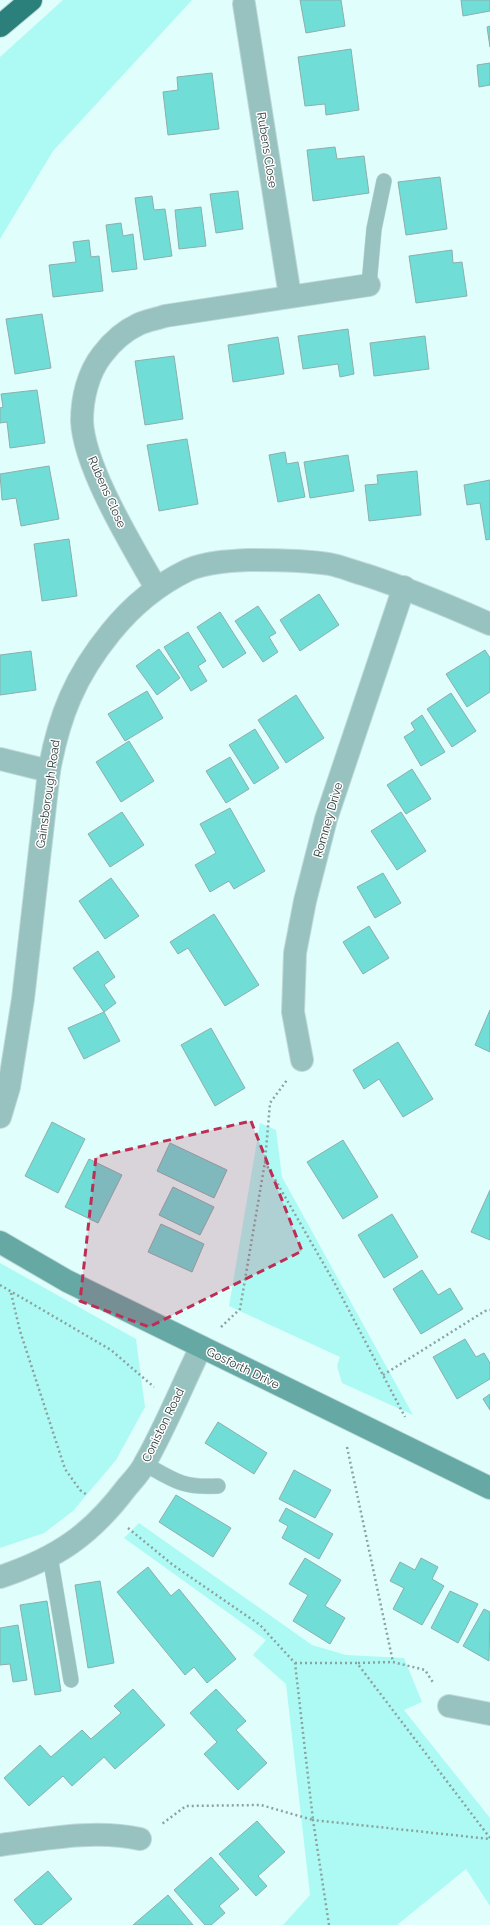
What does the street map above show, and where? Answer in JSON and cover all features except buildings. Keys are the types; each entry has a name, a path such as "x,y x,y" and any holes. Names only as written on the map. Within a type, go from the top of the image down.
{"highway":[{"path":"0,26 31,0"}],"street":[{"name":"Rubens Close","path":"244,4 290,296"},
{"name":"Rubens Close","path":"156,588 101,485 88,450 82,422 86,390 93,366 111,343 139,324 165,316 369,285"},
{"name":"Gainsborough Road","path":"0,1117 23,999 49,771 55,737 66,706 80,678 98,649 125,615 156,588 189,570 227,561 280,559 330,564 404,587 490,624"},
{"name":"Romney Drive","path":"302,1060 292,1012 295,953 305,901 326,819 404,587"},
{"path":"0,760 49,771"},
{"name":"Gosforth Drive","path":"0,1242 68,1281 490,1488"},
{"name":"Coniston Road","path":"0,1577 24,1569 50,1556 78,1539 109,1512 145,1464 201,1347"},
{"path":"449,1706 490,1714"},
{"path":"0,1846 83,1834 121,1835 140,1839"}],"lane":[{"path":"369,285 374,229 384,181"},
{"path":"145,1464 181,1484 198,1487 218,1486"},
{"path":"50,1556 71,1680"}],"path":[{"path":"201,1347 240,1309 265,1162 270,1104 302,1060"},
{"path":"265,1162 334,1282 396,1398"},
{"path":"0,1285 11,1293 111,1350 173,1405"},
{"path":"11,1293 20,1331 65,1469 80,1490 109,1512 173,1566 260,1625 295,1663 313,1820 329,1925"},
{"path":"383,1376 485,1311 490,1310"},
{"path":"340,1414 393,1662"},
{"path":"295,1663 393,1662 425,1670 449,1706"},
{"path":"357,1663 490,1838"},
{"path":"140,1839 186,1806 261,1805 313,1820 490,1838"}],"highlighted area":[{"path":"251,1121 302,1251 149,1327 80,1301 96,1157"}],"shaded area":[{"path":"63,0 192,0 53,151 0,239 0,57"},
{"path":"260,1123 276,1130 282,1177 413,1415 342,1383 337,1366 340,1357 229,1306"},
{"path":"0,1263 136,1339 145,1407 116,1460 73,1511 44,1533 0,1548"},
{"path":"139,1523 312,1645 346,1655 404,1658 422,1702 404,1710 490,1818 490,1906 466,1869 397,1925 283,1925 310,1895 286,1684 253,1655 266,1640 124,1538"}]}
